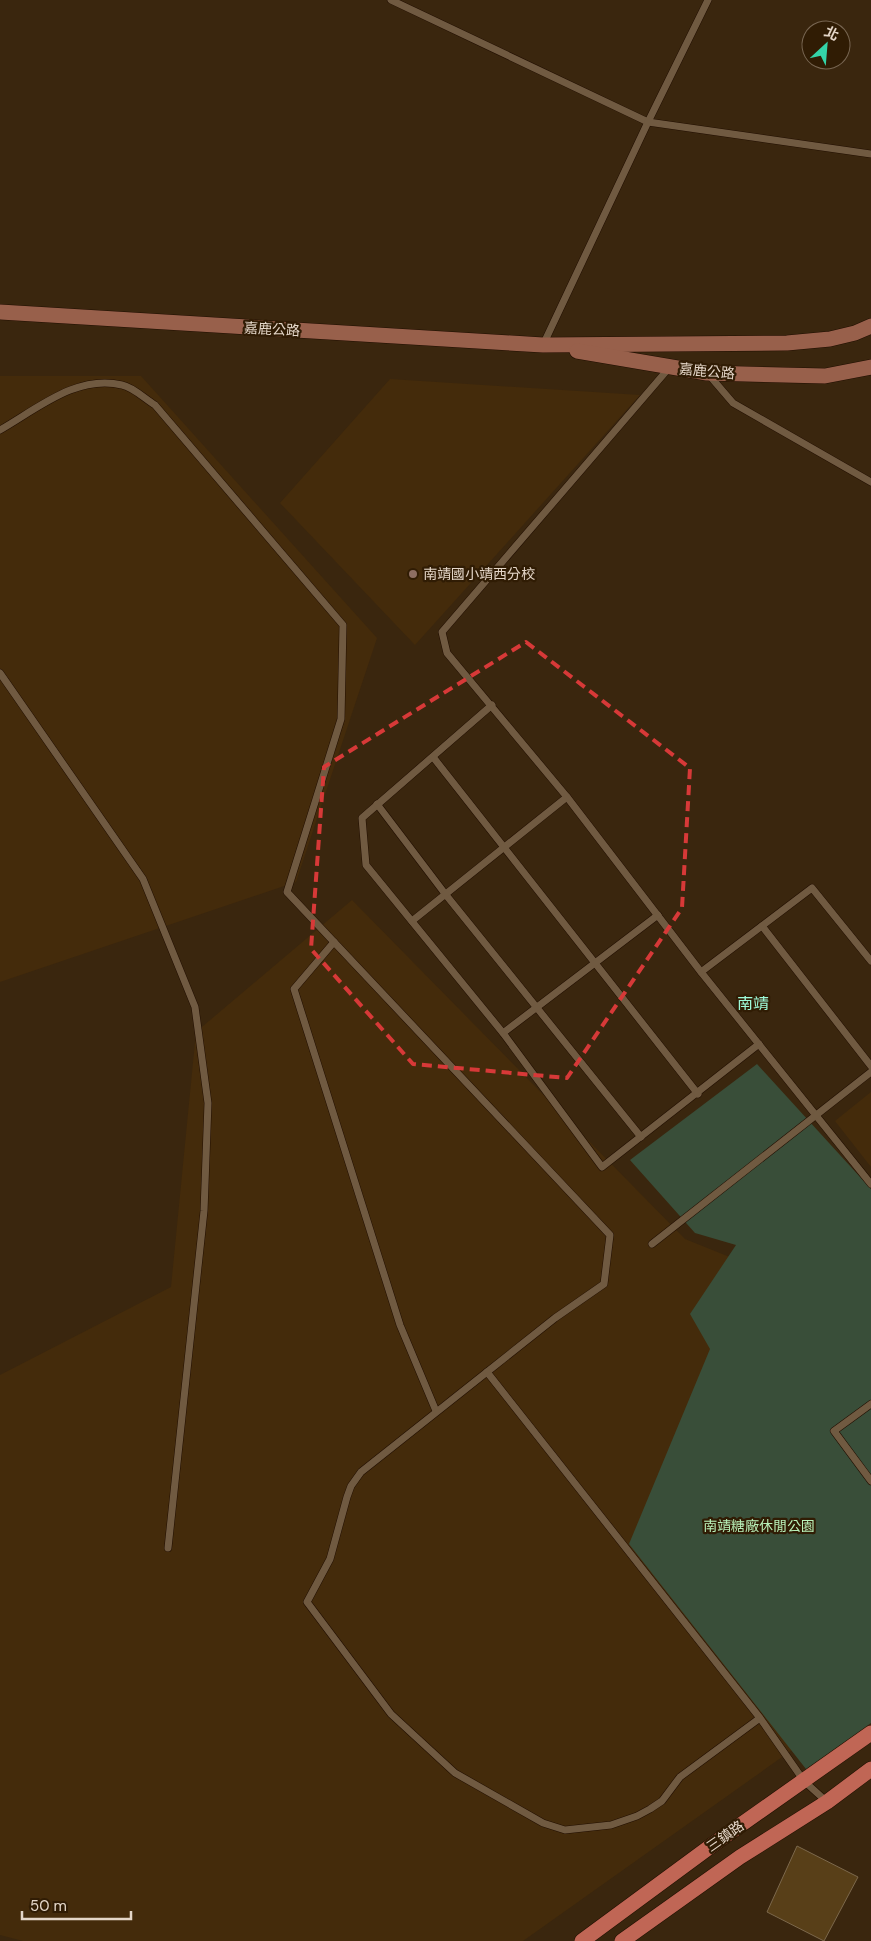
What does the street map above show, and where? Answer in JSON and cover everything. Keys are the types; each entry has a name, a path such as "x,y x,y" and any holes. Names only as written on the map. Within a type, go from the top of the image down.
{"main road":[{"name":"嘉鹿公路","path":"0,312 543,345 671,342 787,343 830,339 855,333 871,326"},
{"name":"嘉鹿公路","path":"543,345 707,373 825,376 871,367"},
{"name":"三鎮路","path":"582,1941 715,1842 871,1733"},
{"name":"三鎮路","path":"622,1941 740,1857 827,1802 871,1770"}],"lane":[{"path":"392,0 648,122 871,154"},
{"path":"543,345 708,0"},
{"path":"670,367 442,632 448,653 567,797 701,972 871,1184"},
{"path":"707,373 734,403 871,482"},
{"path":"0,430 74,387 91,382 123,385 155,404 343,625 341,719 287,892 610,1235 604,1284 555,1318 361,1472 351,1486 330,1559 307,1602 391,1714 462,1777 542,1823 565,1830 610,1825 637,1816 662,1801 680,1777 760,1718"},
{"path":"0,673 143,879 194,1007 208,1103 204,1211 168,1548"},
{"path":"492,705 362,818 366,865 503,1033 602,1167 698,1094 759,1044"},
{"path":"432,757 506,848 698,1094"},
{"path":"412,921 506,848 567,797"},
{"path":"378,804 446,895 640,1137"},
{"path":"701,972 812,888 871,961"},
{"path":"503,1033 658,915"},
{"path":"762,926 871,1066"},
{"path":"334,942 294,989 400,1325 436,1411"},
{"path":"652,1244 871,1072"},
{"path":"488,1372 760,1718 804,1781 827,1802"},
{"path":"871,1404 834,1431 871,1481"}],"highlighted area":[{"path":"526,642 690,768 682,908 567,1078 413,1064 311,949 324,767"}],"shaded area":[{"path":"0,376 141,376 377,638 296,882 0,982"},
{"name":"南靖國小靖西分校","path":"390,379 640,395 415,645 280,503"},
{"path":"352,900 685,1239 822,1294 871,1694 523,1941 23,1941 0,1935 0,1375 171,1287 196,1032"},
{"path":"871,1092 871,1167 835,1121"}],"green space":[{"name":"南靖糖廠休閒公園","path":"757,1064 871,1189 871,1723 806,1769 629,1544 710,1349 690,1314 736,1245 695,1233 630,1160"}],"building":[{"path":"797,1846 858,1877 824,1941 767,1912"}],"place":[{"name":"南靖國小靖西分校","path":"413,574"}],"district":[{"name":"南靖","path":"753,1003"}]}
